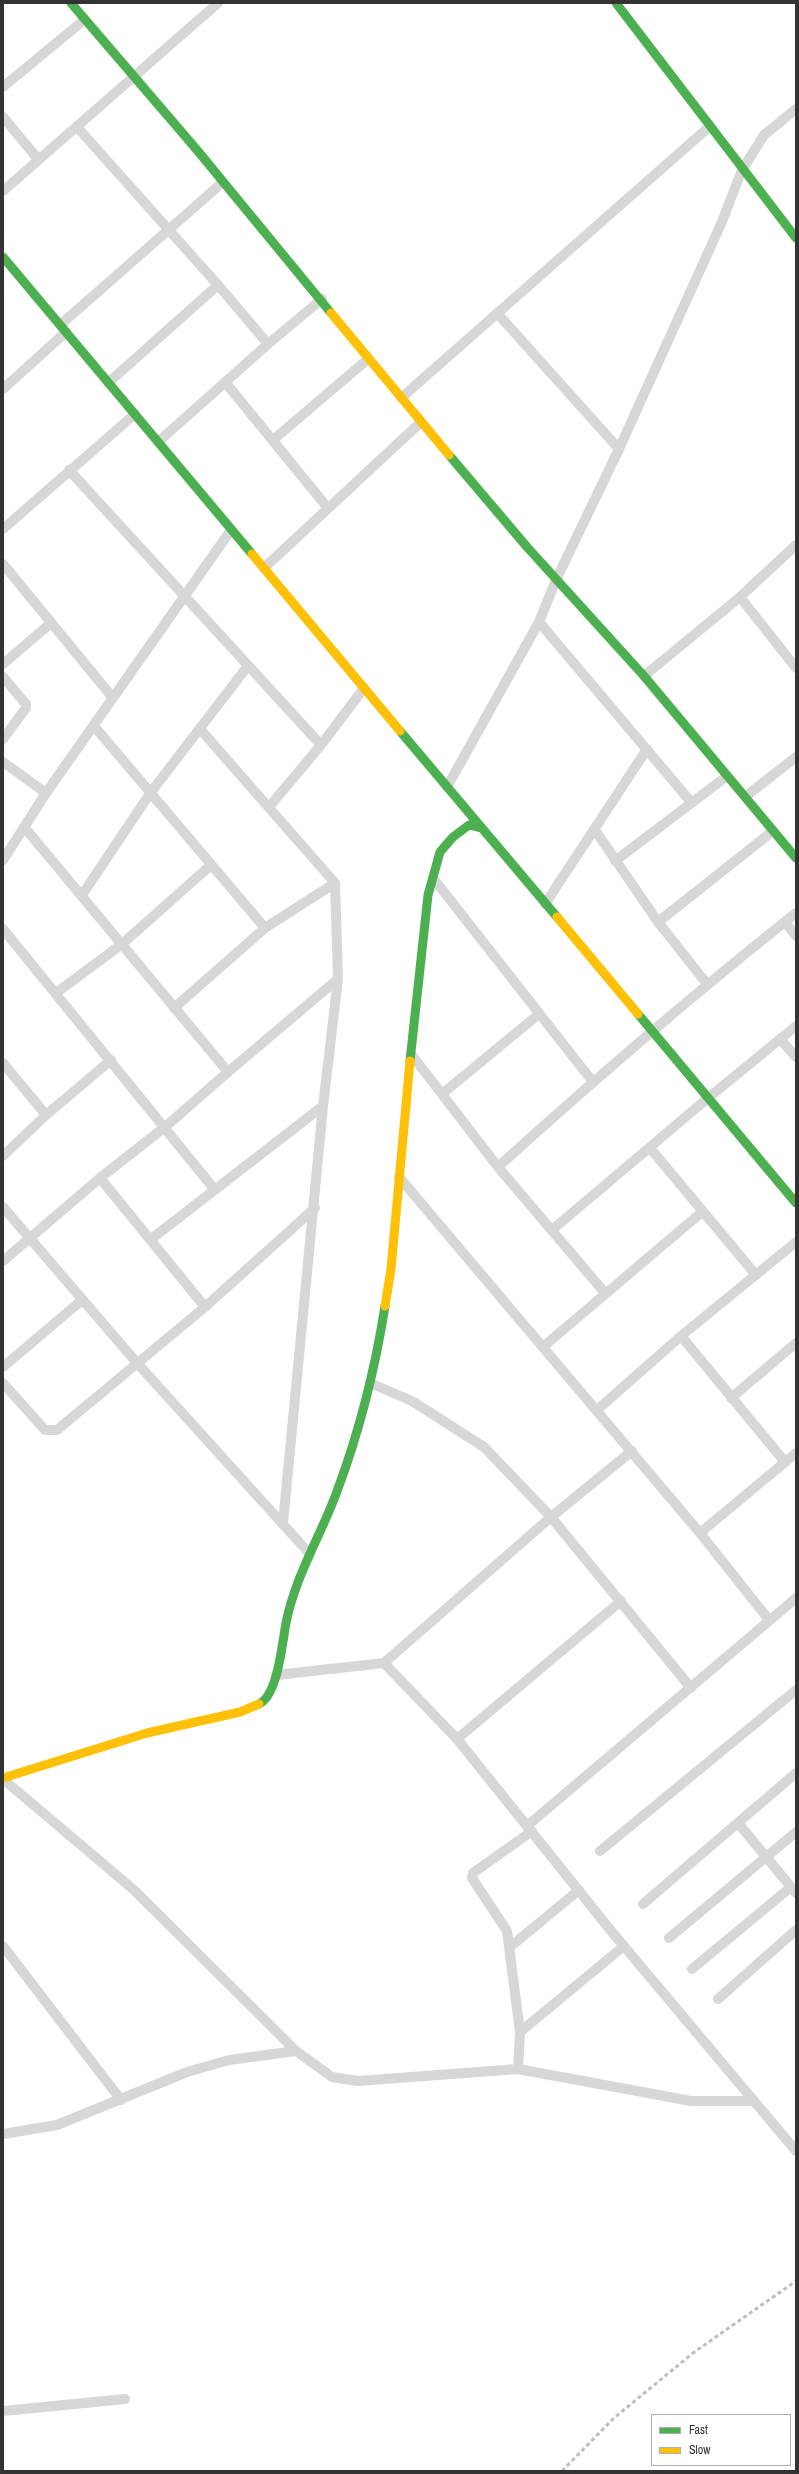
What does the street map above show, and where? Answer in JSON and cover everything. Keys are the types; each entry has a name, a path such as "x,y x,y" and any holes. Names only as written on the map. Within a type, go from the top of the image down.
{"street":[{"path":"71,3 84,20 134,74 322,299 368,359 421,422 556,580 644,676 796,858"},
{"path":"3,191 38,159 77,127 134,74 218,3"},
{"path":"616,3 709,127 796,238"},
{"path":"3,88 84,20"},
{"path":"447,787 539,622 556,580 619,449 721,224 742,170 764,134 796,109"},
{"path":"3,117 38,159"},
{"path":"77,127 218,285 268,344"},
{"path":"401,398 709,127"},
{"path":"3,389 63,328 168,230 224,182"},
{"path":"3,257 796,1204"},
{"path":"108,383 218,285"},
{"path":"158,442 268,344 322,299"},
{"path":"497,313 619,449"},
{"path":"273,440 368,359"},
{"path":"225,382 327,507"},
{"path":"3,529 135,414"},
{"path":"264,568 327,507 421,422"},
{"path":"69,470 247,667 321,745"},
{"path":"3,860 25,828 46,793 232,530"},
{"path":"644,676 740,597 795,546"},
{"path":"4,566 113,698"},
{"path":"740,597 796,668"},
{"path":"539,622 691,802"},
{"path":"3,664 52,623"},
{"path":"82,895 151,792 247,667"},
{"path":"3,677 26,704 26,708 3,739"},
{"path":"269,807 321,745 364,688"},
{"path":"94,726 265,928"},
{"path":"200,729 334,883 338,979 323,1106 315,1208 283,1523"},
{"path":"545,904 647,749"},
{"path":"745,797 796,757"},
{"path":"3,762 46,793"},
{"path":"615,861 727,776"},
{"path":"3,1779 147,1733 240,1712 265,1701 273,1688 288,1612 309,1553 336,1495 357,1433 379,1347 391,1269 411,1054 428,895 440,852 453,837 469,825 481,828"},
{"path":"25,828 228,1072"},
{"path":"595,830 658,922 707,984"},
{"path":"658,922 773,831"},
{"path":"56,993 122,944 211,865"},
{"path":"433,878 593,1082"},
{"path":"174,1008 265,928 334,883"},
{"path":"498,1167 593,1082 707,984 796,913"},
{"path":"785,922 796,936"},
{"path":"3,929 111,1060 215,1190"},
{"path":"3,1261 100,1178 165,1127 338,979"},
{"path":"442,1094 539,1014"},
{"path":"552,1230 708,1098 796,1026"},
{"path":"780,1039 796,1057"},
{"path":"411,1054 498,1167 605,1293"},
{"path":"3,1156 46,1115 111,1060"},
{"path":"3,1063 46,1115"},
{"path":"150,1240 323,1106"},
{"path":"650,1148 756,1275"},
{"path":"399,1177 632,1451 769,1620"},
{"path":"100,1178 205,1307"},
{"path":"3,1207 137,1363 309,1553"},
{"path":"3,1383 45,1430 51,1432 57,1430 205,1307 315,1208"},
{"path":"544,1346 702,1212"},
{"path":"597,1410 681,1336 796,1242"},
{"path":"3,1367 82,1300"},
{"path":"681,1336 785,1462"},
{"path":"731,1398 796,1343"},
{"path":"370,1382 412,1401 484,1447 551,1517 691,1688"},
{"path":"276,1675 384,1663 551,1517 632,1451"},
{"path":"700,1533 796,1453"},
{"path":"518,2069 520,2032 507,1931 472,1878 474,1873 529,1829 796,1598"},
{"path":"457,1738 620,1601"},
{"path":"384,1663 457,1738 624,1946 796,2151"},
{"path":"600,1851 796,1690"},
{"path":"643,1904 796,1773"},
{"path":"3,1779 134,1890 296,2051 332,2077 358,2081 518,2069 691,2101 754,2101"},
{"path":"692,1969 793,1890 738,1824"},
{"path":"669,1938 767,1858 796,1832"},
{"path":"510,1947 579,1890"},
{"path":"718,1999 796,1930"},
{"path":"3,1946 121,2100"},
{"path":"520,2032 624,1946"},
{"path":"3,2134 57,2125 187,2072 229,2060 296,2051"},
{"path":"3,2411 125,2399"}],"railway":[{"path":"562,2471 614,2418 693,2353 796,2281"}],"traffic: fast":[{"path":"71,3 197,150 331,313"},
{"path":"616,3 796,238"},
{"path":"3,257 252,554"},
{"path":"449,455 527,547 644,676 796,858"},
{"path":"400,731 557,917"},
{"path":"410,1061 428,895 440,852 453,837 469,825 481,828"},
{"path":"638,1014 796,1203"},
{"path":"259,1704 265,1699 275,1680 286,1623 295,1589 330,1510 352,1448 371,1378 385,1306"}],"traffic: slow":[{"path":"331,313 449,455"},
{"path":"252,554 400,731"},
{"path":"557,917 638,1014"},
{"path":"385,1306 391,1269 410,1061"},
{"path":"3,1778 147,1733 240,1712 259,1704"}]}
